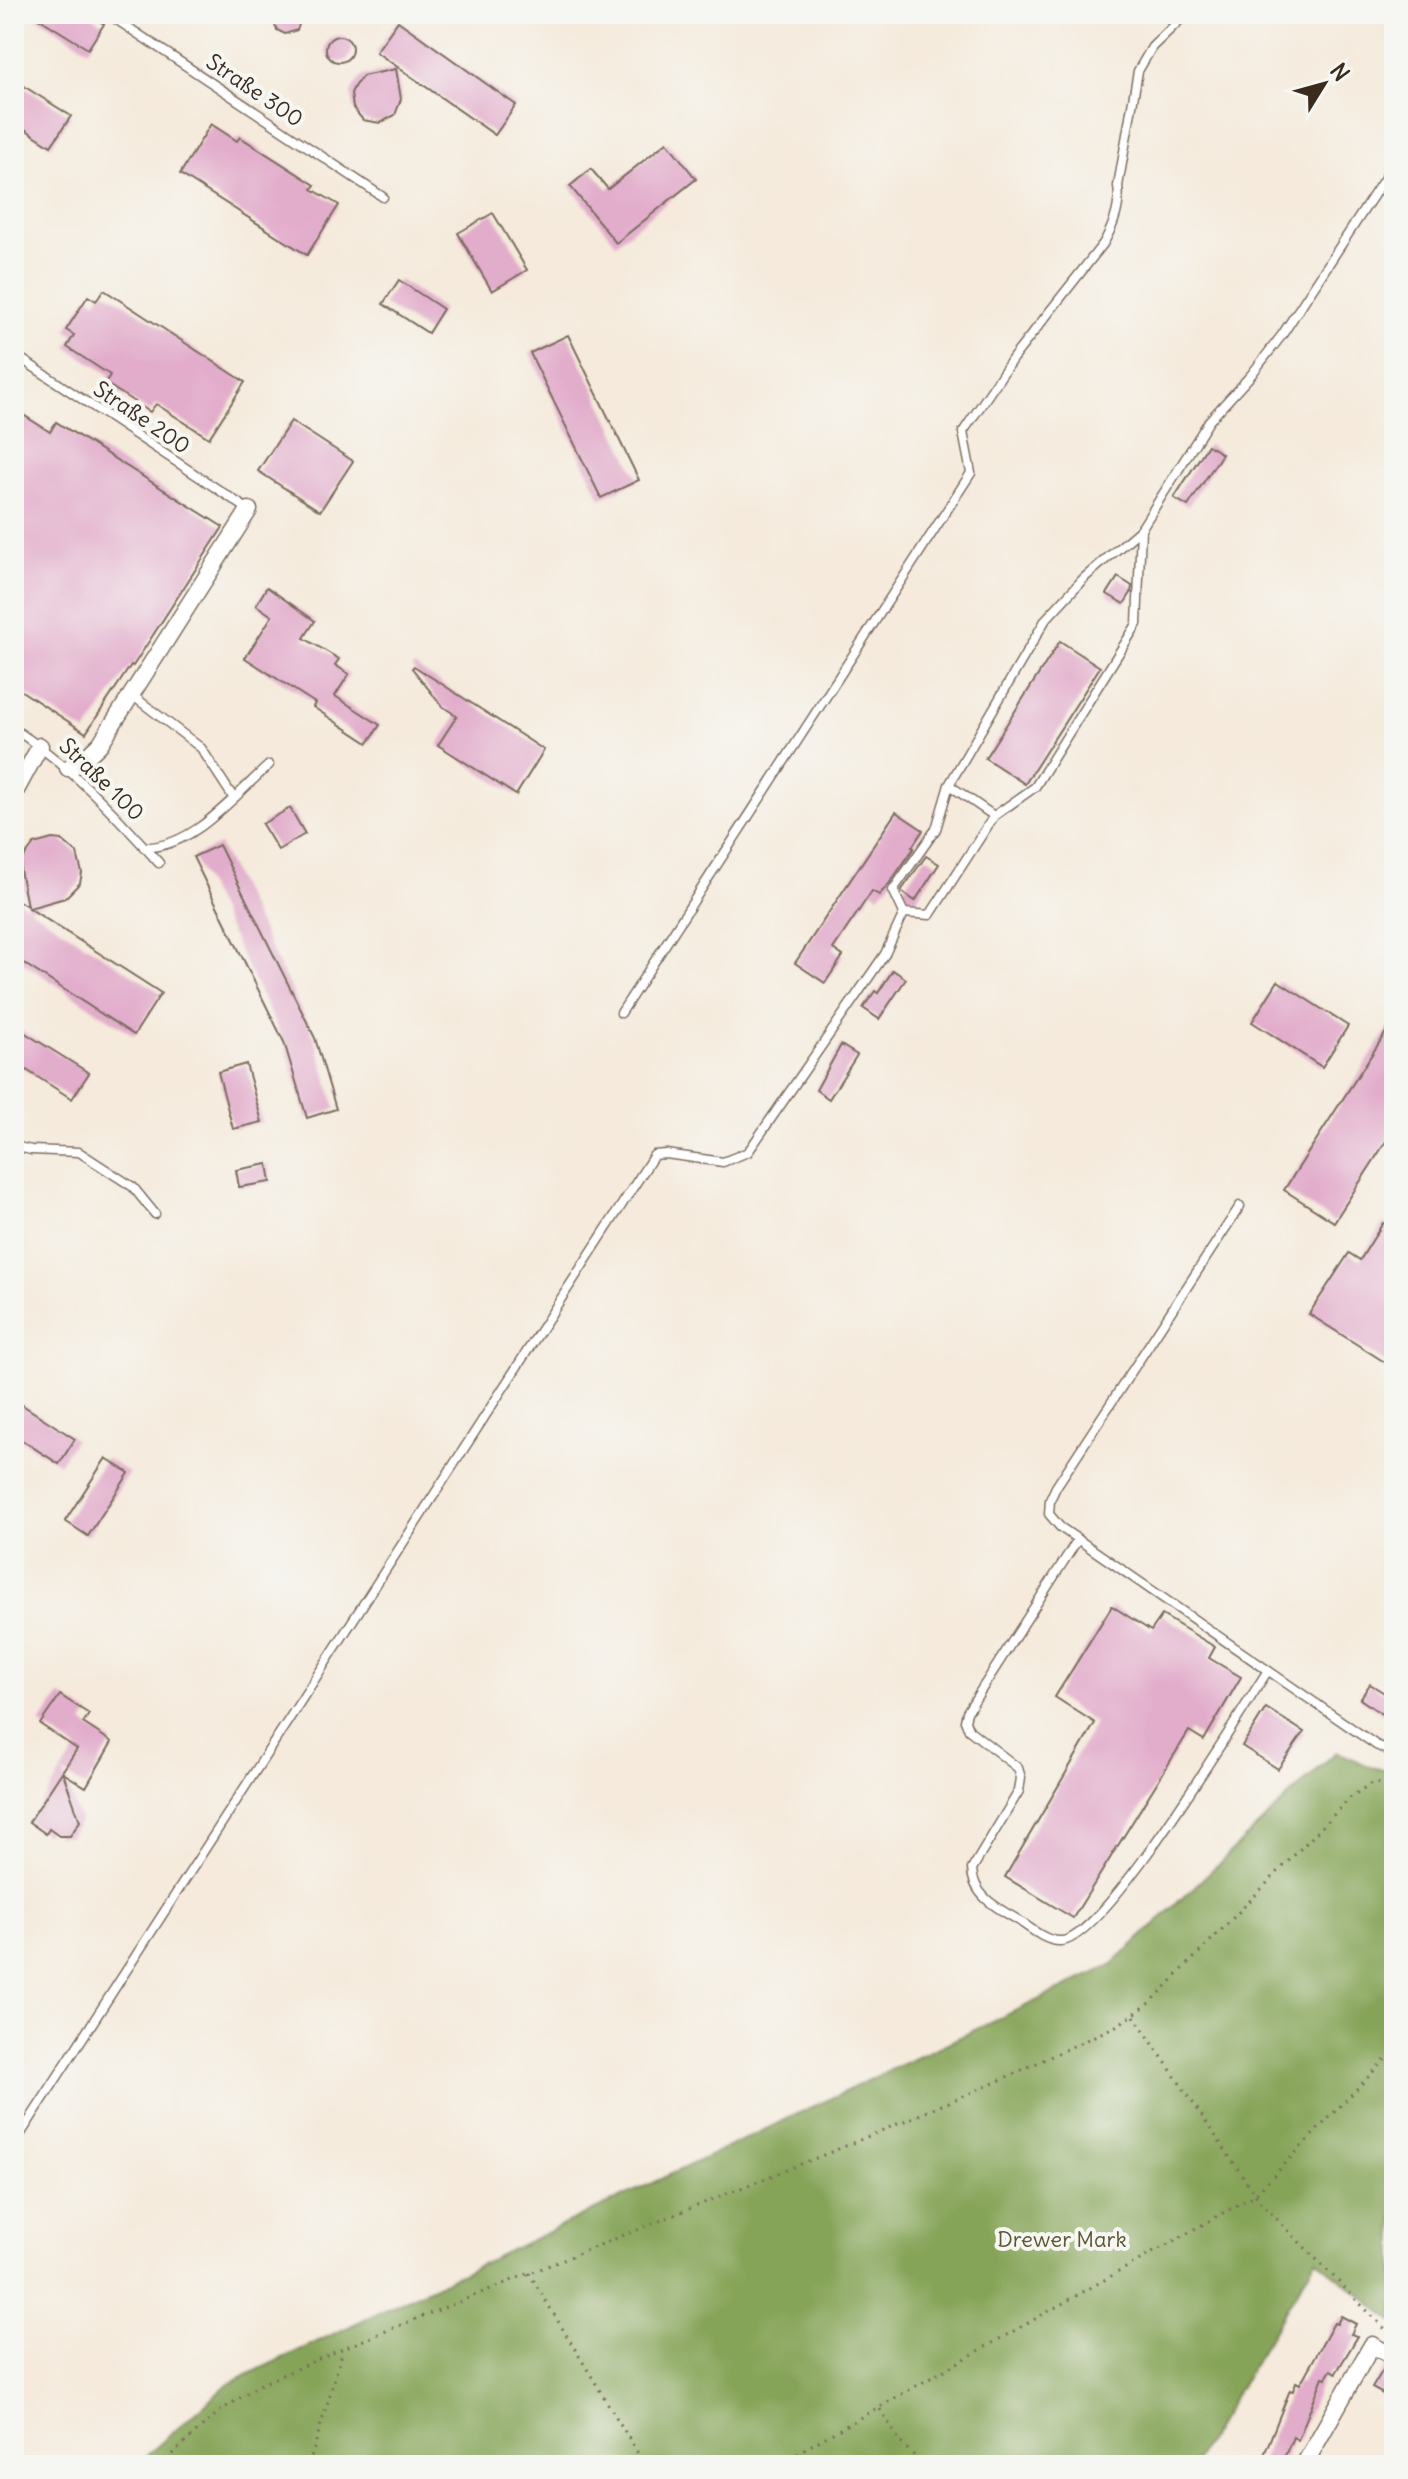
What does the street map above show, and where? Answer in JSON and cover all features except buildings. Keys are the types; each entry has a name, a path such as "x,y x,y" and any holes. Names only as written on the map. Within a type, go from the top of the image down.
{"street":[{"path":"68,768 80,763 100,744 249,510"},
{"path":"14,794 40,746"},
{"path":"1304,2465 1372,2345 1394,2357"}],"lane":[{"name":"Straße 300","path":"108,14 383,197"},
{"path":"621,1013 971,473 963,432 1013,358 1103,244 1114,224 1138,71 1152,47 1186,14"},
{"path":"904,913 893,890 936,829 949,785 1046,619 1084,578 1141,529 1209,421 1282,335 1394,164"},
{"name":"Straße 200","path":"14,354 249,510"},
{"path":"904,913 930,915 994,816 1035,787 1137,624 1141,529"},
{"path":"132,695 201,748 233,797"},
{"name":"Straße 100","path":"14,729 40,746 92,790 159,863"},
{"path":"144,847 161,848 186,836 269,765"},
{"path":"949,785 994,816"},
{"path":"14,2144 654,1155 723,1162 748,1152 885,954 904,913"},
{"path":"14,1146 31,1150 79,1152 133,1187 155,1214"},
{"path":"1240,1206 1056,1487 1050,1500 1049,1514 1053,1521 1267,1672 1376,1745 1394,1753"},
{"path":"1078,1539 967,1712 965,1721 969,1730 1018,1768 1021,1778 1019,1791 972,1869 978,1893 1045,1938 1062,1942 1081,1933 1107,1905 1156,1841 1267,1672"}],"path":[{"path":"160,2465 219,2412 259,2385 529,2272 912,2118 1082,2043 1134,2016 1222,1931 1342,1805 1370,1784 1394,1783"},
{"path":"1134,2016 1255,2195 1394,2337"},
{"path":"776,2465 1255,2195 1394,2050"},
{"path":"529,2272 645,2465"},
{"path":"309,2465 344,2348"},
{"path":"879,2407 901,2443 924,2465"}],"green space":[{"name":"Drewer Mark","path":"1336,1752 1394,1773 1394,2322 1316,2259 1193,2465 136,2465 228,2384 1112,1965"}]}
